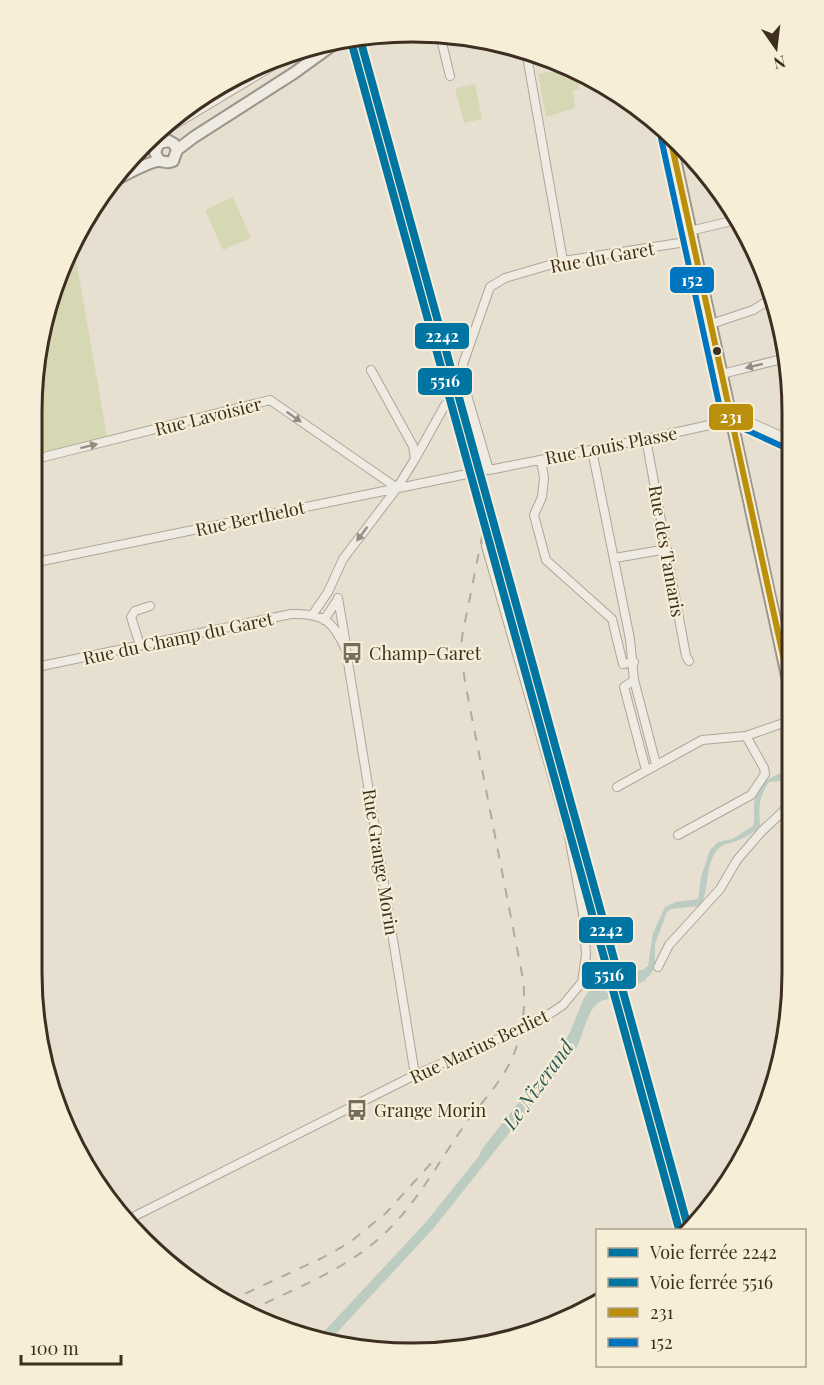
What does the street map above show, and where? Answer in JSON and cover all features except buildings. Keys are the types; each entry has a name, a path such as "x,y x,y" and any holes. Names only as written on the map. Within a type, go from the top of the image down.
{"main road":[{"path":"131,172 162,147 194,137 320,54"},
{"path":"673,149 782,654"},
{"path":"779,641 782,648"}],"street":[{"path":"442,44 450,76"},
{"path":"528,61 562,261"},
{"path":"191,115 253,78"},
{"name":"Rue du Garet","path":"489,470 464,385 463,364 490,287 506,278 562,261 626,250 634,251 691,236 730,223"},
{"path":"711,324 753,310 765,303"},
{"path":"722,374 778,359"},
{"path":"371,370 413,446 415,459"},
{"name":"Rue Lavoisier","path":"42,457 270,400 397,488"},
{"path":"328,592 338,598 324,620 313,614 328,592 343,559 397,488 445,405"},
{"path":"732,420 741,418 782,436"},
{"name":"Rue Louis Plasse","path":"489,470 732,420"},
{"name":"Rue des Tamaris","path":"646,439 686,656 689,661"},
{"path":"592,450 634,662 634,680 656,764"},
{"path":"541,460 544,478 542,497 534,514 546,560 612,618 623,664 634,662"},
{"name":"Rue Berthelot","path":"42,561 467,474"},
{"name":"Rue Marius Berliet","path":"134,1217 415,1075 539,1022 563,1005 582,982 586,956 583,913 568,831 486,546"},
{"path":"615,558 667,549"},
{"name":"Rue Grange Morin","path":"338,598 415,1075"},
{"path":"140,645 131,616 135,611 150,606"},
{"name":"Rue du Champ du Garet","path":"42,666 291,614 313,614"},
{"name":"Rue Grange Morin","path":"324,620 338,631 346,650"},
{"path":"634,680 624,687 646,770"},
{"path":"617,787 702,740 746,736 782,723"},
{"path":"678,835 751,795 765,774 746,736"},
{"path":"658,967 669,945 720,889 737,860 782,812"}],"green space":[{"path":"556,71 578,81 579,89 573,91 575,108 546,117 538,74"},
{"path":"475,84 482,119 464,123 455,88"},
{"path":"233,197 251,238 223,250 205,210"},
{"path":"75,259 76,260 107,436 42,452 43,388 49,340 62,293"}],"water":[{"path":"782,773 782,781 769,782 763,793 759,813 760,826 746,837 721,846 714,854 700,906 671,909 667,912 655,944 655,968 649,976 627,985 626,982 648,966 653,933 665,907 676,902 698,899 701,877 710,850 718,842 732,839 753,826 757,792 765,781"},
{"path":"609,985 607,992 609,999 596,1005 591,1011 575,1050 433,1229 335,1335 324,1332 426,1222 479,1156 482,1149 559,1051 589,991"}],"waterway":[{"name":"Le Nizerand","path":"595,998 599,993 641,976"}],"railway":[{"path":"255,1308 345,1263 390,1229 415,1199 469,1119 501,1079 518,1043 524,1007 523,979 461,652 483,532 482,494 476,469"},
{"path":"236,1298 349,1243 386,1213 433,1161"}],"rail line":[{"name":"2242","path":"362,45 686,1221"},
{"name":"5516","path":"353,47 679,1229"}],"transit line":[{"name":"152","path":"661,139 723,422"},
{"name":"231","path":"673,149 782,651"},
{"name":"152","path":"734,429 740,427 782,446"}],"place":[{"name":"Champ-Garet","path":"352,653"},
{"name":"Grange Morin","path":"357,1110"}]}
